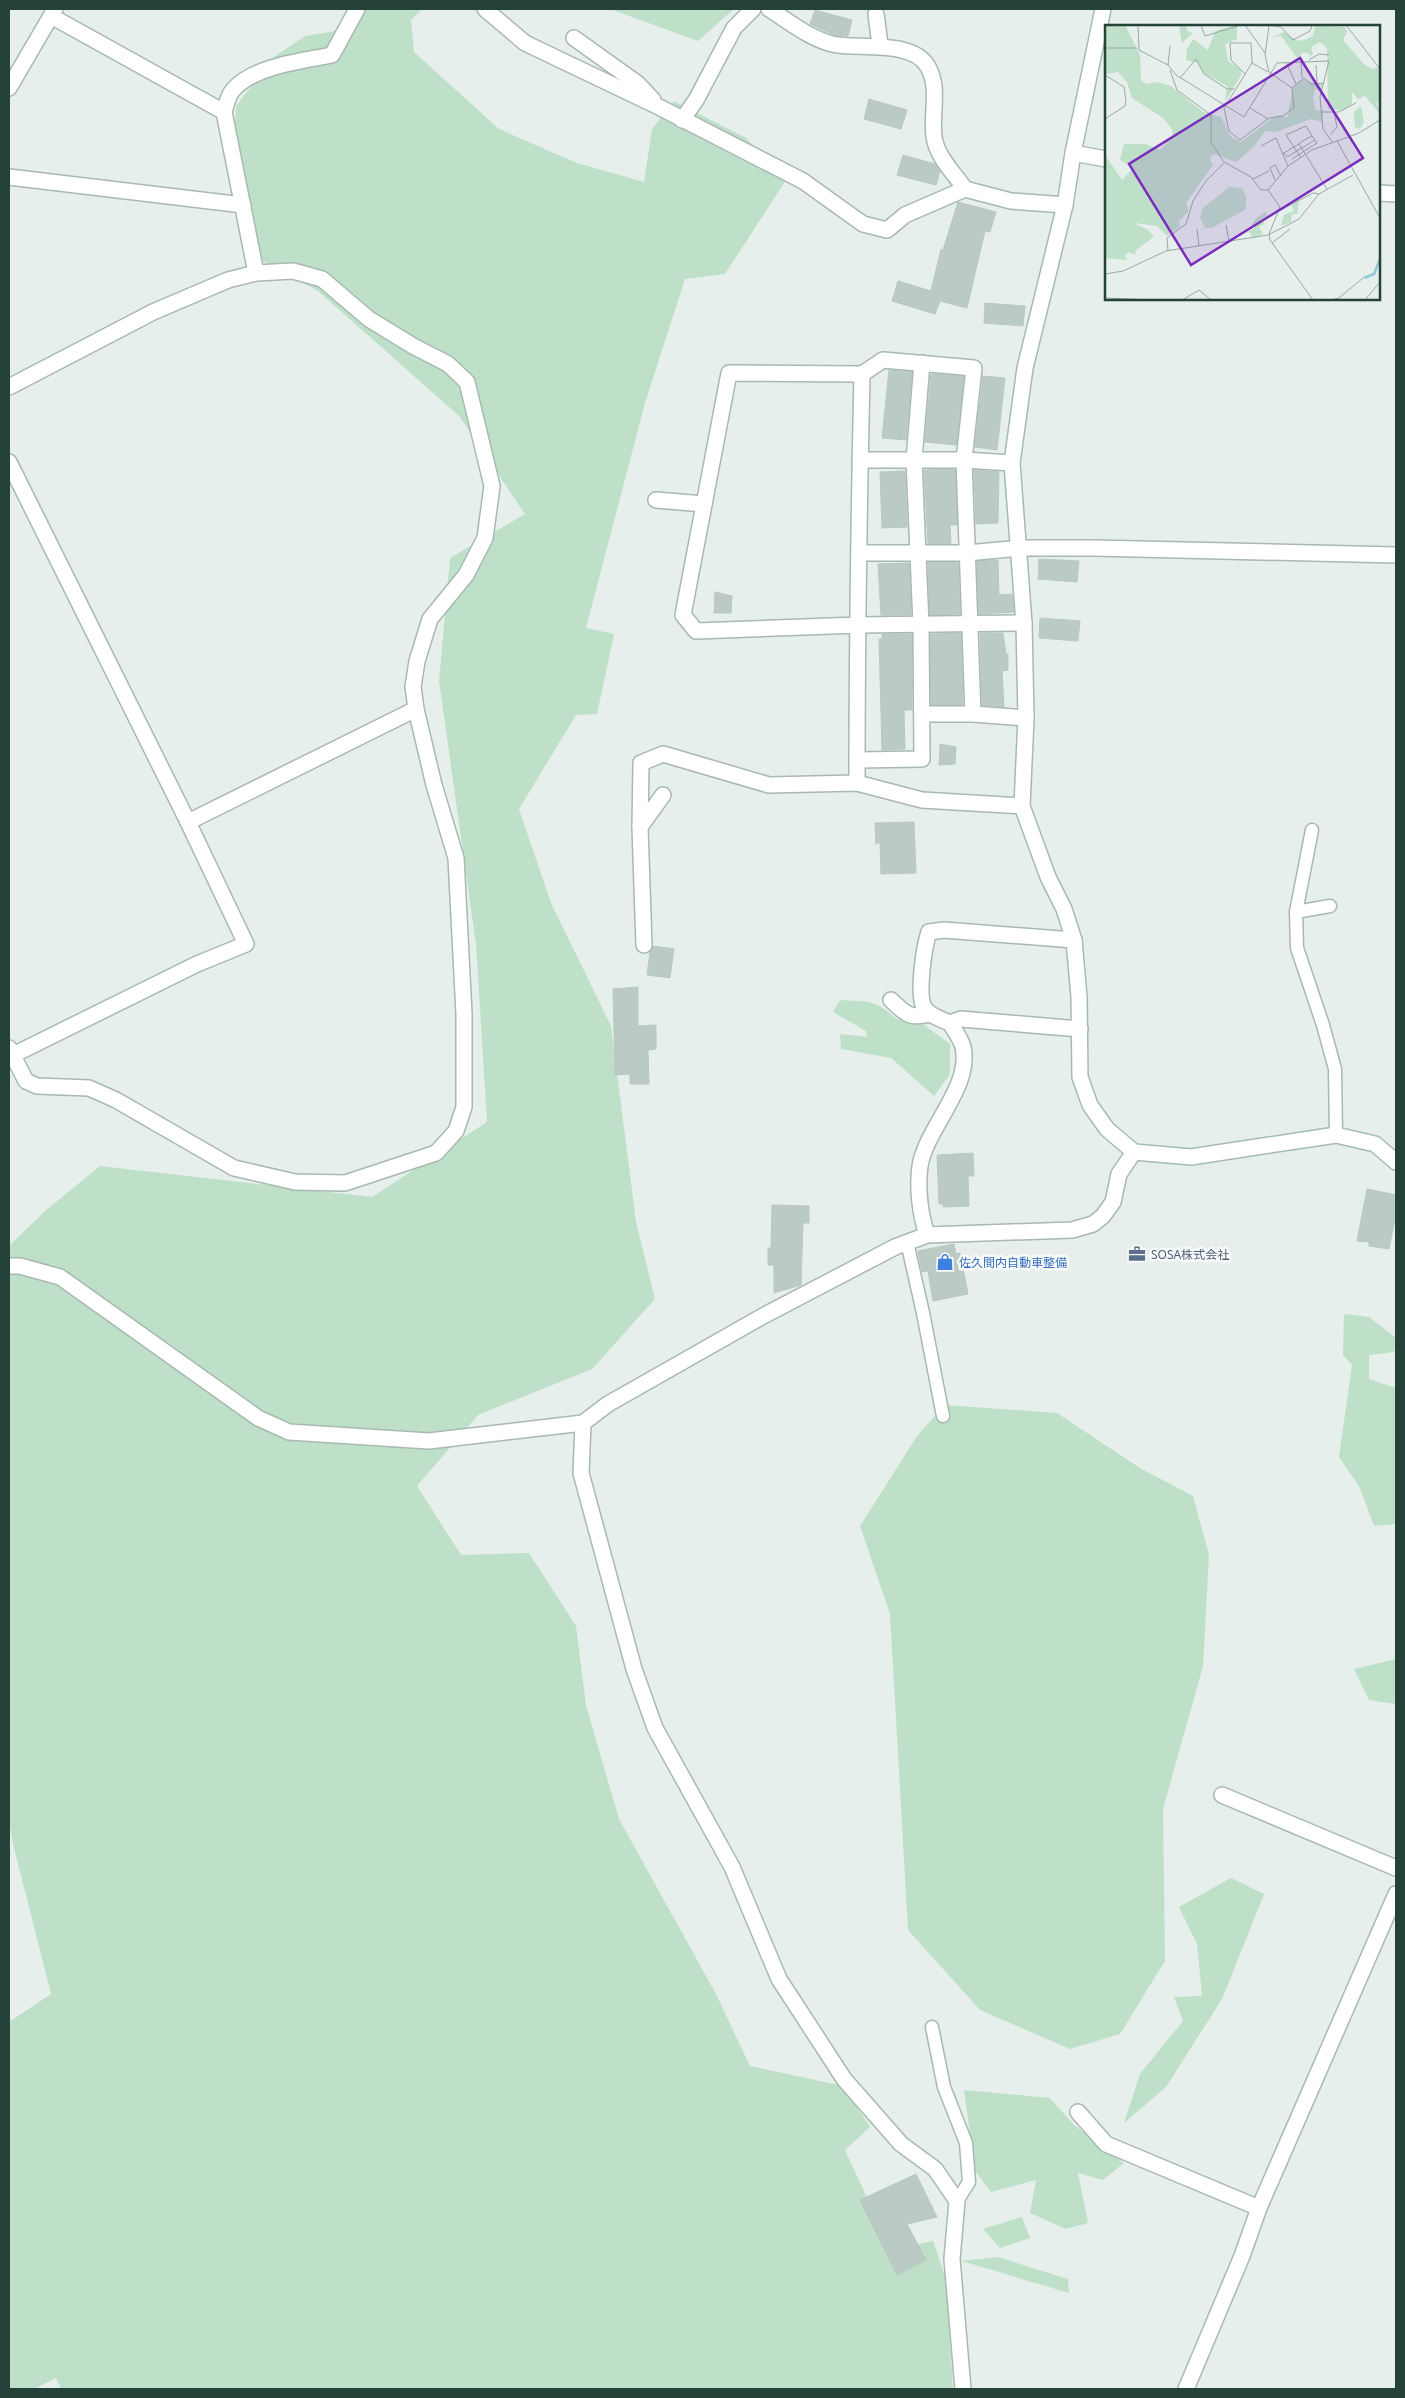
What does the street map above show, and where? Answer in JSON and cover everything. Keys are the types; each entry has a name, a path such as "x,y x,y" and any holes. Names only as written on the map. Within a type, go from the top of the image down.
{"street":[{"path":"256,273 224,112 232,90 256,73 290,63 332,55 357,9"},
{"path":"485,9 525,43 661,108 803,181 863,224 887,230 905,215 965,189"},
{"path":"682,120 696,100 734,28 753,9"},
{"path":"769,9 804,31 830,43 853,46 880,45 910,52 926,64 934,79 934,138 943,160 965,189 978,194 1011,201 1065,205"},
{"path":"1103,9 1073,153 1065,205 1025,368 1012,463 1020,548 1024,623 1026,718 1022,806 1048,877 1064,909 1074,940 1080,1029 1080,1078 1090,1105 1107,1129 1134,1152 1191,1156 1336,1135 1375,1144 1396,1162"},
{"path":"9,88 53,12 224,112"},
{"path":"876,14 880,45"},
{"path":"574,38 637,83 661,108"},
{"path":"1073,153 1105,159"},
{"path":"9,177 243,205"},
{"path":"1380,193 1396,194"},
{"path":"9,388 153,312 228,280 256,273 293,271 322,279 369,318 413,346 448,364 467,382 492,486 485,538 466,575 430,619 417,661 413,687 416,709 434,785 456,858 464,1014 464,1107 456,1131 436,1152 345,1183 294,1182 234,1168 116,1100 89,1088 37,1086 26,1081 10,1054 197,964 246,944 188,822 9,462"},
{"path":"973,714 969,624 964,460 974,368 883,360 862,374 730,373 683,615 696,631 858,625 921,625 969,624 1024,623"},
{"path":"857,760 922,759 921,625 914,460 922,363"},
{"path":"857,783 862,374"},
{"path":"860,460 964,460 1012,463"},
{"path":"656,500 704,504"},
{"path":"859,553 967,553 1020,548 1094,548 1396,555"},
{"path":"188,822 416,709"},
{"path":"922,714 973,714 1026,718"},
{"path":"644,945 640,828 641,763 663,754 769,785 857,783 922,800 1022,806"},
{"path":"640,828 663,795"},
{"path":"927,1235 923,1221 920,1191 920,1165 964,1068 963,1047 950,1023 930,1014 923,1006 921,994 925,941 929,932 944,930 1074,940"},
{"path":"891,1000 905,1013 915,1018 930,1014"},
{"path":"950,1023 961,1019 1080,1029"},
{"path":"9,1266 20,1266 60,1277 258,1418 289,1432 429,1441 583,1423 608,1404 763,1316 875,1256 927,1235 1072,1230 1093,1224 1103,1216 1113,1202 1119,1174 1134,1152"},
{"path":"583,1423 581,1473 634,1669 655,1728 732,1867 779,1979 844,2079 901,2144 935,2170 958,2201 952,2259 963,2389"},
{"path":"1222,1795 1396,1868"},
{"path":"1186,2389 1242,2256 1259,2208 1396,1894"},
{"path":"1078,2112 1106,2144 1259,2208"}],"lane":[{"path":"1312,830 1296,912 1297,948 1323,1025 1335,1070 1336,1135"},
{"path":"1296,912 1330,906"},
{"path":"907,1242 924,1313 943,1416"},
{"path":"932,2027 944,2087 966,2143 969,2182 958,2201"}],"green space":[{"path":"359,9 422,9 411,20 414,52 499,129 577,163 644,182 652,129 674,101 746,138 786,180 725,274 685,279 645,403 586,628 614,634 597,714 576,715 519,809 551,903 611,1026 636,1222 655,1299 592,1369 478,1415 417,1486 461,1555 529,1553 576,1626 586,1705 619,1819 716,1994 750,2066 843,2086 870,2127 845,2150 891,2250 933,2241 946,2279 953,2389 61,2389 56,2378 34,2389 9,2389 9,2022 51,1994 13,1844 9,1820 9,1246 45,1211 100,1166 372,1197 487,1122 476,944 439,681 450,558 525,514 459,416 318,291 263,261 255,233 231,191 236,106 274,57 305,36 355,28"},
{"path":"610,9 734,9 698,41"},
{"path":"840,1000 871,1003 905,1022 920,1022 950,1044 950,1074 934,1096 891,1058 841,1049 840,1034 867,1037 866,1031 833,1012"},
{"path":"1344,1314 1369,1317 1396,1338 1394,1352 1369,1355 1369,1379 1396,1388 1396,1524 1374,1526 1360,1488 1339,1457 1352,1365 1343,1355"},
{"path":"945,1405 1057,1413 1140,1468 1193,1496 1209,1555 1203,1666 1163,1809 1165,1961 1120,2034 1070,2049 980,2010 908,1930 890,1614 860,1526 917,1436"},
{"path":"1396,1659 1396,1704 1369,1700 1354,1669"},
{"path":"1231,1878 1264,1894 1222,1999 1166,2087 1124,2123 1140,2074 1183,2021 1174,1997 1202,1996 1197,1944 1179,1907"},
{"path":"964,2090 1050,2098 1074,2125 1124,2163 1103,2180 1078,2173 1088,2223 1066,2229 1030,2213 1036,2180 991,2192 975,2171"},
{"path":"1022,2217 1030,2238 1000,2248 983,2229"},
{"path":"998,2257 1068,2279 1069,2293 962,2261"}],"building":[{"path":"815,10 852,20 848,36 834,35 810,24"},
{"path":"869,99 907,110 901,129 864,119"},
{"path":"903,155 935,164 940,171 936,185 897,175"},
{"path":"958,202 996,212 990,232 985,231 967,308 940,301 935,314 892,301 898,281 931,291 941,249 943,250"},
{"path":"985,303 1025,306 1023,326 984,323"},
{"path":"889,370 912,372 906,440 882,438"},
{"path":"931,374 964,376 956,445 925,442"},
{"path":"983,376 1005,378 997,450 975,447"},
{"path":"955,469 957,525 950,525 951,544 928,544 924,470"},
{"path":"974,470 999,472 998,523 976,524"},
{"path":"905,471 907,527 882,528 880,472"},
{"path":"1039,559 1079,561 1077,582 1038,579"},
{"path":"998,560 999,595 1012,594 1014,612 979,614 977,561"},
{"path":"928,562 958,562 960,614 930,615"},
{"path":"909,563 911,615 881,615 878,564"},
{"path":"715,592 732,596 731,613 714,613"},
{"path":"1040,618 1080,621 1078,641 1039,638"},
{"path":"961,633 963,705 931,705 930,634"},
{"path":"980,633 1003,633 1006,654 1008,654 1008,670 1002,671 1004,707 982,705"},
{"path":"882,634 912,634 912,710 904,710 905,749 882,750 879,639 882,639"},
{"path":"940,744 956,747 955,764 939,765"},
{"path":"914,822 916,873 881,874 880,842 876,844 875,823"},
{"path":"653,946 674,949 670,978 647,975 650,952"},
{"path":"638,987 638,1026 656,1025 656,1049 648,1050 649,1084 630,1084 630,1074 615,1075 613,989"},
{"path":"973,1153 974,1176 968,1176 969,1206 943,1207 943,1204 939,1204 937,1155"},
{"path":"1367,1189 1396,1195 1396,1223 1394,1223 1389,1249 1369,1246 1369,1242 1357,1241"},
{"path":"772,1205 809,1206 809,1223 803,1223 801,1285 774,1293 774,1265 768,1265 768,1248 771,1248"},
{"path":"954,1244 956,1254 960,1253 968,1294 933,1301 928,1271 922,1272 918,1251"},
{"path":"916,2174 937,2217 907,2224 926,2260 897,2275 860,2200"}],"place":[{"name":"SOSA株式会社","path":"1137,1254"},
{"name":"佐久間内自動車整備","path":"945,1262"}]}
